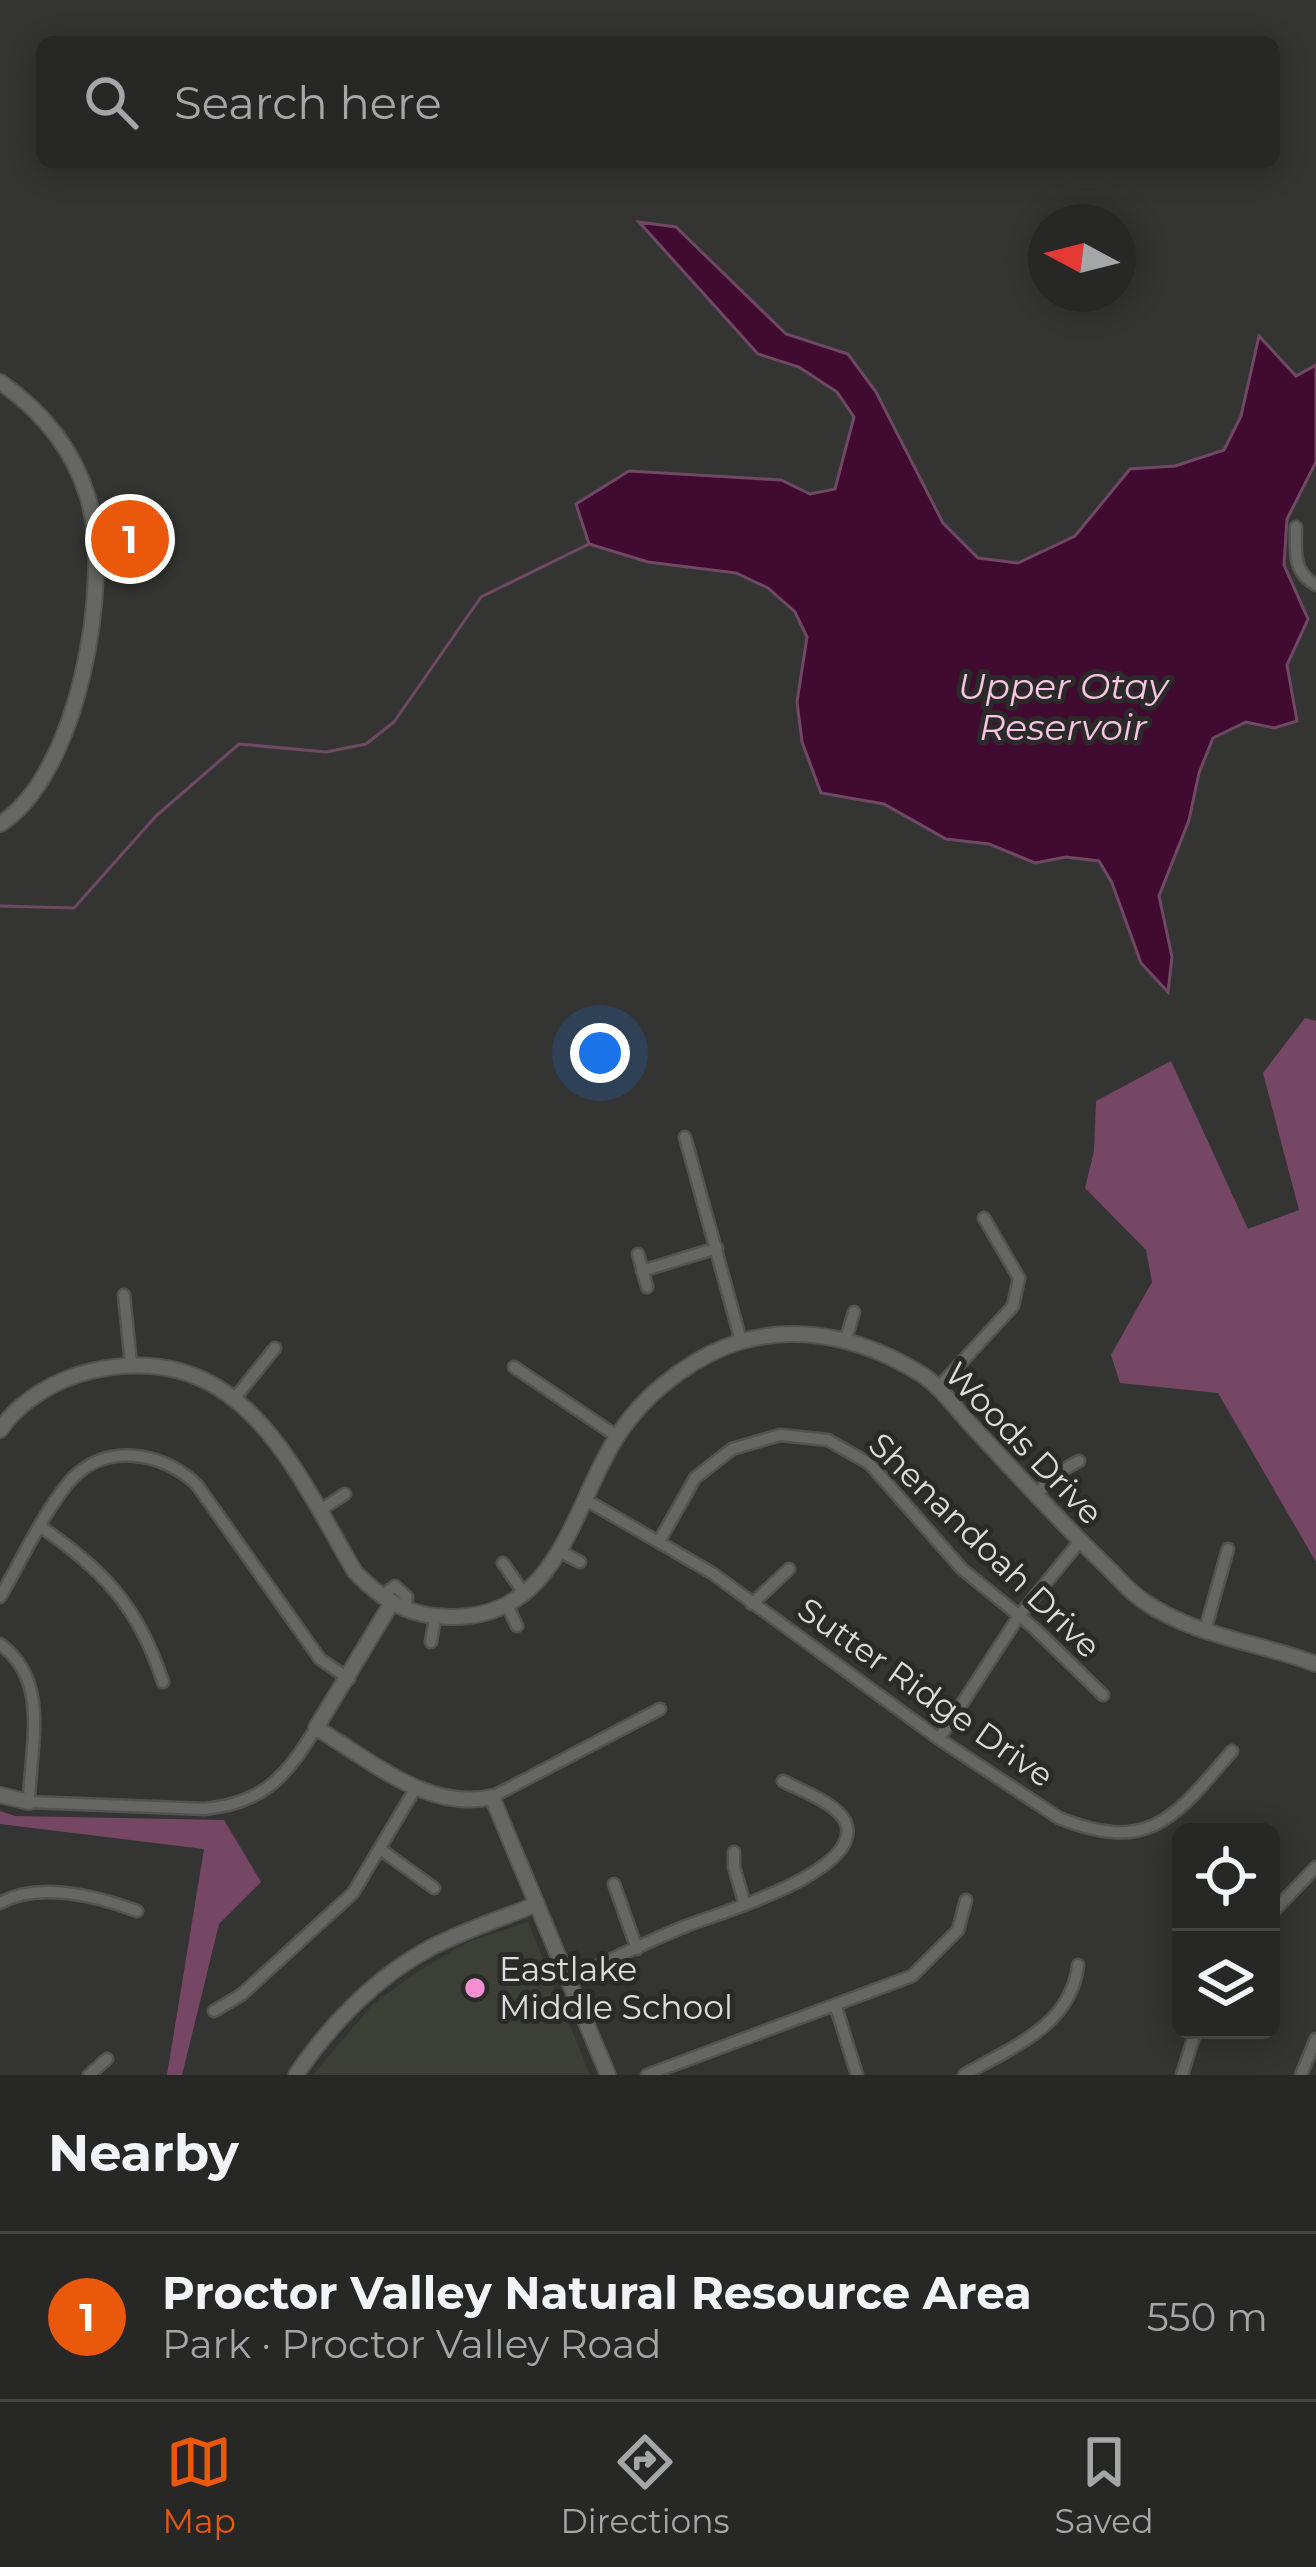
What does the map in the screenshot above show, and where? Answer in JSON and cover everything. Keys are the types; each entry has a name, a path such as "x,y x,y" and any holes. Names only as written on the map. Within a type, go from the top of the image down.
{"street":[{"path":"0,382 38,412 70,455 91,509 97,558 86,657 72,712 34,795 0,824"},
{"path":"1296,527 1297,563 1316,585"},
{"path":"685,1137 741,1341"},
{"path":"937,1389 1013,1306 1018,1279 984,1218"},
{"path":"642,1270 717,1248"},
{"path":"638,1254 646,1287"},
{"path":"124,1295 131,1364"},
{"path":"846,1339 854,1312"},
{"name":"Woods Drive","path":"392,1603 435,1617 465,1617 525,1595 560,1551 629,1419 672,1378 741,1341 795,1334 846,1339 925,1376 1145,1603 1205,1630 1316,1664"},
{"path":"236,1398 275,1348"},
{"path":"0,1795 29,1802 205,1809 250,1798 280,1780 349,1679 392,1603 355,1572 273,1435 236,1398 192,1376 131,1364 65,1377 3,1419"},
{"path":"514,1366 618,1437"},
{"name":"Shenandoah Drive","path":"660,1540 688,1488 725,1453 767,1437 817,1437 870,1464 962,1569 1103,1695"},
{"path":"0,1597 68,1484 97,1462 135,1455 173,1466 197,1485 320,1659 349,1679"},
{"path":"1036,1494 1079,1461"},
{"path":"319,1511 344,1494"},
{"name":"Sutter Ridge Drive","path":"586,1500 660,1540 1059,1819 1114,1833 1172,1817 1232,1751"},
{"path":"41,1527 94,1565 116,1588 154,1653 164,1682"},
{"path":"939,1739 1019,1616 1080,1541"},
{"path":"1205,1630 1228,1549"},
{"path":"560,1551 580,1562"},
{"path":"503,1563 525,1595"},
{"path":"752,1604 790,1569"},
{"path":"507,1605 517,1626"},
{"path":"431,1642 435,1617"},
{"path":"0,1644 20,1662 33,1692 29,1802"},
{"path":"316,1728 415,1789 460,1802 492,1797 660,1709"},
{"path":"568,1978 809,1877 845,1838 846,1826 841,1815 783,1781"},
{"path":"214,2011 241,1995 353,1893 415,1789"},
{"path":"492,1797 608,2075"},
{"path":"380,1849 434,1888"},
{"path":"734,1852 746,1905"},
{"path":"1280,1906 1314,1874"},
{"path":"614,1884 637,1949"},
{"path":"0,1904 28,1891 102,1899 136,1911"},
{"path":"647,2075 836,2007 923,1968 958,1930 966,1900"},
{"path":"296,2075 355,2004 390,1973 433,1946 537,1904"},
{"path":"964,2075 1052,2022 1073,1991 1078,1965"},
{"path":"836,2007 857,2075"},
{"path":"1183,2075 1193,2039"},
{"path":"1301,2075 1316,2039"},
{"path":"89,2075 107,2059"}],"shaded area":[{"path":"1305,1018 1316,1021 1316,1562 1218,1393 1120,1383 1111,1355 1152,1282 1146,1250 1085,1188 1094,1151 1096,1101 1171,1061 1248,1229 1299,1210 1263,1073"},
{"path":"0,1811 15,1816 224,1820 261,1882 219,1924 182,2075 167,2075 204,1849 0,1824"},
{"name":"Eastlake Middle School","path":"528,1922 590,2075 313,2075 373,2004 417,1972 468,1942"}],"water":[{"name":"Upper Otay Reservoir","path":"639,222 676,227 786,334 848,354 876,392 943,523 978,558 1018,563 1075,536 1130,469 1175,466 1224,450 1241,416 1259,336 1296,376 1316,365 1316,462 1287,519 1284,565 1308,619 1287,665 1297,721 1274,728 1246,722 1213,738 1199,773 1189,820 1159,896 1172,957 1168,992 1141,963 1112,883 1099,861 1066,857 1035,863 989,844 946,839 884,804 821,793 802,742 797,702 807,637 795,612 768,588 736,573 648,562 589,544 576,504 629,471 781,480 810,494 835,489 854,417 837,392 799,367 758,354"}],"waterway":[{"path":"0,906 74,908 156,816 239,744 326,752 366,744 394,722 481,597 589,544"}],"place":[{"name":"Proctor Valley Natural Resource Area","path":"130,539"},
{"name":"Eastlake Middle School","path":"475,1988"}]}
